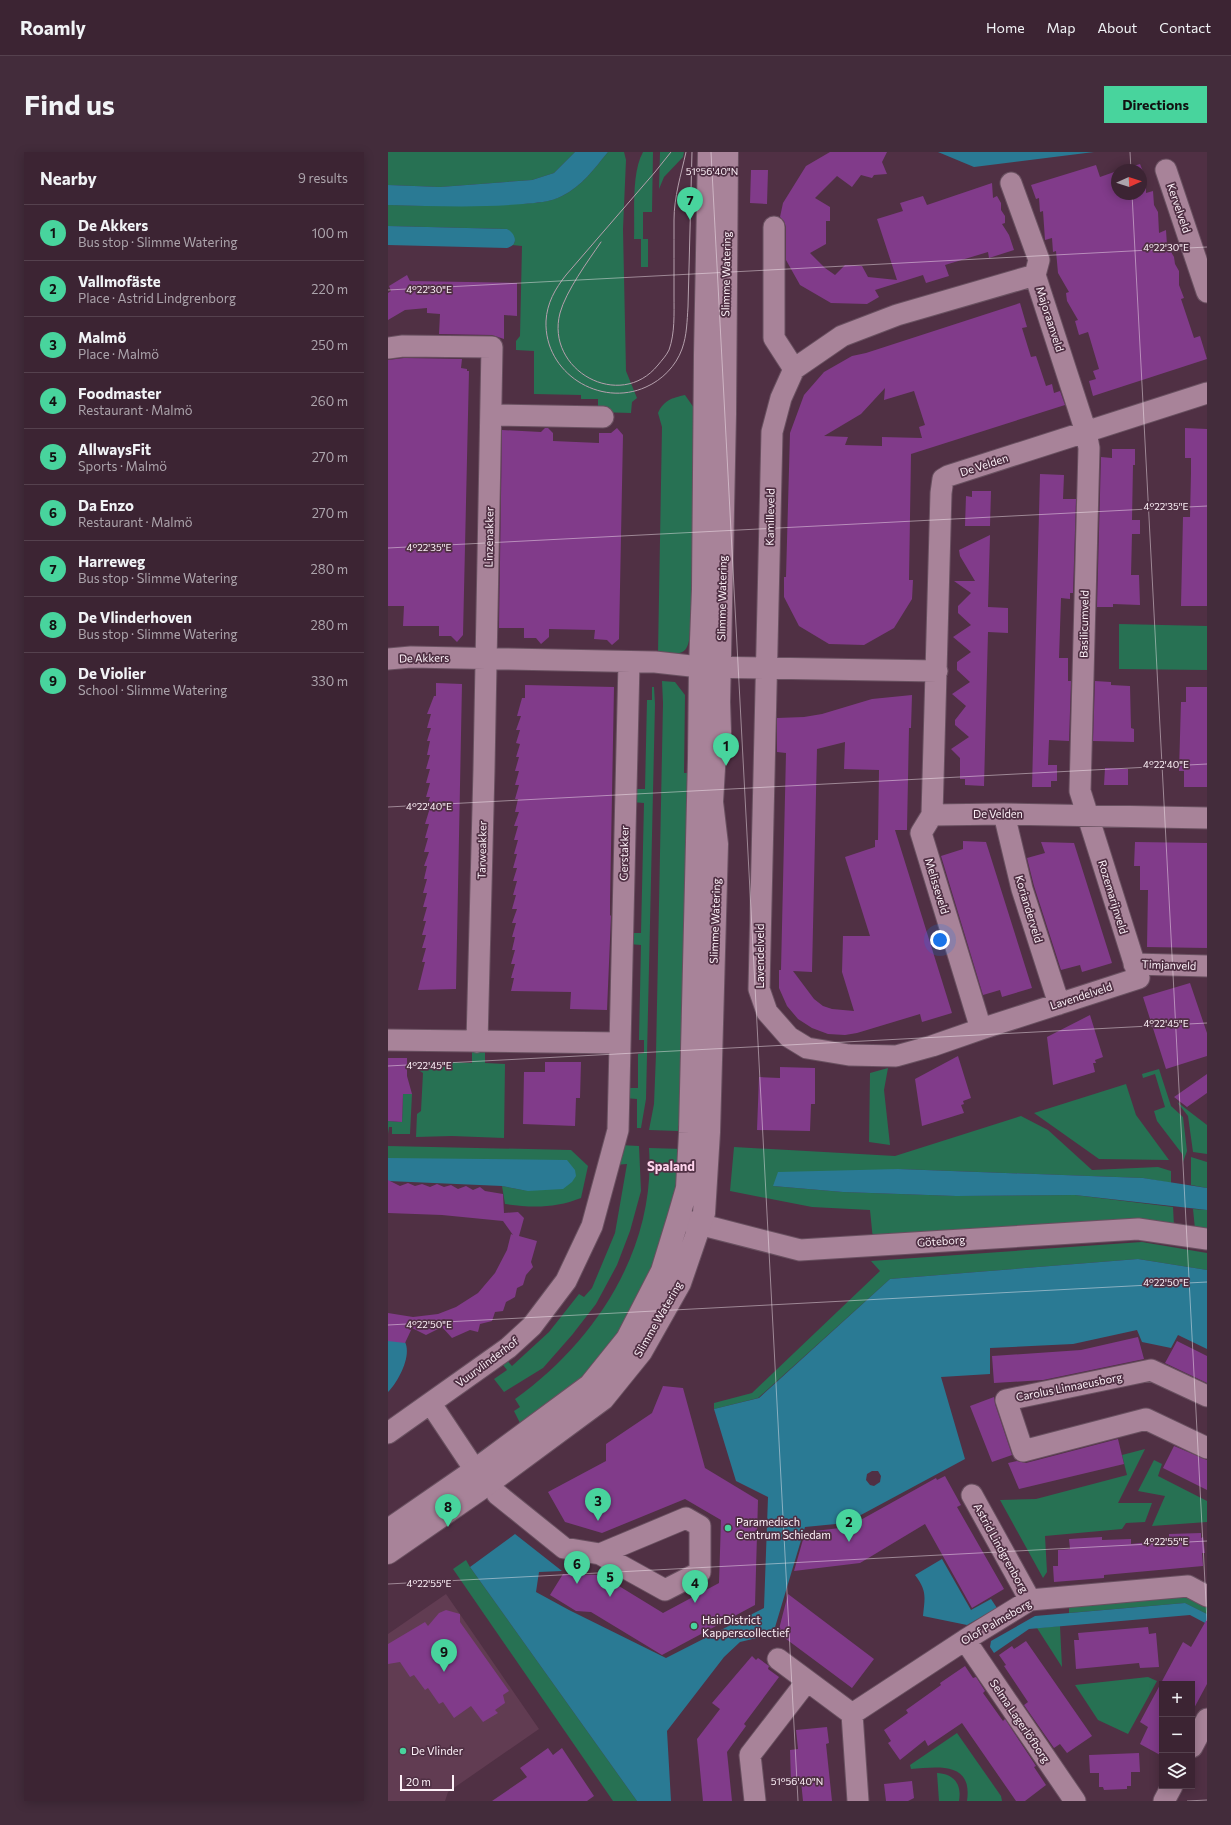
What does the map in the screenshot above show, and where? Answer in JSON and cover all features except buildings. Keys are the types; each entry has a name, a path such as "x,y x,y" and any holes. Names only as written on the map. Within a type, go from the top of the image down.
{"street":[{"name":"Slimme Watering","path":"388,1553 603,1399 641,1352 680,1283 704,1213 709,1132 717,844 712,802 715,751 720,732 710,668 703,589 705,355 709,152"},
{"name":"Slimme Watering","path":"388,1530 486,1483 590,1385 627,1339 662,1271 687,1188 690,1138 699,758 710,668 725,422 727,152"},
{"name":"Kervelveld","path":"1166,170 1207,292"},
{"name":"Majoraanveld","path":"1011,183 1039,260 1035,275 1086,432"},
{"path":"774,227 774,338 794,369 842,336 897,316 1035,275"},
{"name":"Linzenakker","path":"388,348 403,346 492,347 486,658"},
{"name":"Kamilleveld","path":"766,668 772,432 781,398 794,369"},
{"name":"De Velden","path":"1207,393 948,476 943,479 941,493 932,814 1207,818"},
{"path":"491,415 603,417"},
{"name":"Basilicumveld","path":"1086,432 1089,448 1080,790 1088,816"},
{"name":"De Akkers","path":"388,659 411,656 655,662 710,668"},
{"name":"Tarweakker","path":"477,1042 486,658"},
{"name":"Gerstakker","path":"615,1142 618,1130 629,662"},
{"path":"710,668 937,671"},
{"name":"Lavendelveld","path":"766,668 759,989 767,1012 789,1037 807,1048 849,1055 896,1056 932,1046 981,1028 1059,1004 1136,971"},
{"name":"Melisseveld","path":"932,814 921,833 981,1028"},
{"name":"Korianderveld","path":"1004,814 1022,889 1059,1004"},
{"name":"Rozemarijnveld","path":"1088,816 1136,971"},
{"name":"Timjanveld","path":"1136,971 1206,969"},
{"path":"388,1040 620,1043"},
{"name":"Vuurvlinderhof","path":"388,1433 508,1348 532,1326 555,1296 576,1263 592,1226 615,1142"},
{"name":"Göteborg","path":"678,1219 800,1250 1138,1228 1207,1239"},
{"name":"Carolus Linnaeusborg","path":"1207,1396 1151,1370 1006,1400 1023,1450 1146,1419 1207,1448"},
{"path":"431,1404 486,1483 564,1548 600,1554 665,1590 700,1572 700,1526 686,1518 600,1554"},
{"name":"Astrid Lindgrenborg","path":"972,1495 1030,1600"},
{"name":"Olof Palmeborg","path":"852,1714 964,1640 1030,1600 1188,1586 1207,1596"},
{"name":"Selma Lagerlöfborg","path":"964,1640 1074,1801"},
{"path":"778,1659 852,1714 858,1801"},
{"path":"755,1801 750,1755 807,1681"},
{"path":"1198,1744 1207,1719"},
{"path":"1164,1801 1170,1789"}],"shaded area":[{"path":"446,1594 539,1729 448,1792 445,1801 388,1801 388,1634"}],"green space":[{"path":"388,152 575,152 554,173 532,180 440,187 388,185"},
{"path":"608,152 624,152 626,160 623,229 626,371 637,398 632,402 631,413 598,412 598,399 581,399 581,395 534,394 534,351 516,350 516,341 520,336 522,246 512,245 515,242 507,229 388,226 388,205 495,205 537,203 556,199 569,192 582,182"},
{"path":"643,152 653,152 652,212 643,212 643,239 648,239 648,267 641,267 641,239 634,239 635,183 639,161"},
{"path":"660,152 684,152 683,157 664,177 659,189"},
{"path":"685,395 694,408 695,630 690,630 688,645 682,652 673,654 658,653 662,427 658,413 663,405 669,400"},
{"path":"1119,624 1207,626 1207,670 1119,669"},
{"path":"662,681 675,682 685,695 684,773 693,773 685,1125 678,1126 678,1131 649,1130 654,1104 656,1054 663,703"},
{"path":"652,687 654,687 655,704 646,1099 641,1128 637,1128 637,1099 625,1098 625,1088 638,1088 638,1054 644,1053 644,1040 639,1040 641,945 629,944 629,933 641,933 644,803 631,802 632,789 645,789 647,700 652,700"},
{"path":"472,1048 485,1048 485,1063 505,1064 504,1138 452,1136 416,1137 417,1114 421,1111 423,1073 417,1069 417,1061 472,1063"},
{"path":"888,1068 884,1090 890,1145 869,1142 870,1073"},
{"path":"1159,1069 1171,1106 1183,1117 1187,1151 1183,1162 1183,1155 1157,1121 1154,1111 1165,1107 1155,1074 1143,1078 1142,1074"},
{"path":"1126,1084 1136,1115 1169,1160 1099,1159 1034,1113"},
{"path":"403,1094 412,1094 410,1134 392,1134 392,1127 389,1127 388,1134 388,1121 402,1122"},
{"path":"1177,1102 1207,1125 1207,1154 1193,1152 1188,1116"},
{"path":"1021,1116 1048,1130 1092,1170 1158,1167 1171,1171 1171,1183 1143,1178 898,1169 773,1186 843,1192 956,1196 1075,1195 1173,1207 1174,1226 873,1240 870,1210 812,1207 730,1191 734,1147 895,1156"},
{"path":"619,1145 639,1146 641,1191 630,1231 617,1265 596,1304 572,1335 543,1368 504,1392 494,1379 507,1370 500,1361 505,1358 512,1366 549,1332 579,1294 584,1297 592,1288 615,1233 627,1164 614,1165"},
{"path":"388,1146 571,1150 588,1166 581,1198 562,1204 544,1206 505,1204 502,1186 528,1191 388,1158"},
{"path":"649,1148 683,1149 680,1187 664,1249 615,1341 570,1391 483,1456 478,1453 520,1423 514,1411 520,1407 515,1399 544,1376 571,1350 594,1321 615,1290 631,1257 642,1222 649,1185"},
{"path":"1191,1157 1207,1162 1207,1188 1191,1185"},
{"path":"1193,1209 1207,1210 1207,1231 1195,1229"},
{"path":"1142,1242 1207,1253 1207,1270 1138,1259 890,1279 758,1398 714,1409 714,1403 752,1393 880,1271 871,1261"},
{"path":"1145,1449 1118,1503 1152,1503 1145,1522 1126,1523 1122,1529 1045,1536 1047,1572 1043,1578 1000,1500 1036,1499 1127,1475 1122,1455"},
{"path":"1154,1460 1162,1464 1158,1476 1207,1501 1207,1522 1152,1526 1165,1496 1138,1491"},
{"path":"466,1560 637,1801 613,1801 453,1569"},
{"path":"1187,1595 1207,1605 1207,1614 1185,1603 1069,1613 1069,1606"},
{"path":"1060,1626 1062,1667 1037,1628"},
{"path":"1148,1677 1157,1681 1128,1734 1098,1720 1075,1685"},
{"path":"957,1733 1001,1796 1002,1801 967,1801 967,1788 964,1779 959,1773 951,1769 911,1769 910,1765"},
{"path":"937,1773 948,1775 956,1781 960,1795 959,1801 939,1801"}],"water":[{"path":"575,152 608,152 582,182 569,192 553,200 489,206 388,205 388,185 440,187 532,180 554,173"},
{"path":"938,152 1094,152 974,167"},
{"path":"388,226 507,229 514,236 515,242 511,247 507,248 388,245"},
{"path":"388,1158 567,1160 575,1170 576,1176 572,1182 563,1189 528,1191 502,1186 388,1181"},
{"path":"898,1169 1143,1178 1207,1188 1207,1210 1075,1195 956,1196 843,1192 773,1186 778,1172"},
{"path":"1138,1259 1207,1270 1207,1349 1178,1335 1171,1348 1142,1342 1137,1330 1073,1344 990,1348 990,1374 941,1377 965,1459 846,1523 805,1527 773,1634 740,1642 724,1657 667,1731 671,1801 637,1801 470,1567 515,1534 562,1571 539,1572 536,1592 666,1658 764,1608 768,1497 736,1481 714,1409 759,1398 890,1279","holes":["872,1471 878,1471 881,1476 880,1482 874,1486 870,1485 866,1480 867,1474"]},
{"path":"388,1339 405,1342 407,1354 400,1375 388,1392"},
{"path":"942,1559 971,1610 991,1599 997,1608 967,1625 923,1616 924,1594 922,1585 915,1575"},
{"path":"1185,1603 1207,1614 1207,1624 1190,1615 1029,1629 994,1653 990,1647 991,1641 1035,1616"}],"tram line":[{"path":"671,152 566,275 555,291 548,308 546,321 548,340 554,356 565,370 578,381 594,389 611,393 628,392 646,387 668,372 682,349 686,333 688,307 692,152"},
{"path":"601,242 567,295 560,313 558,334 564,352 574,367 589,378 606,384 625,385 642,379 658,365 668,352 671,344 674,317 674,211 686,152"}],"place":[{"name":"Harreweg","path":"690,220"},
{"name":"De Akkers","path":"726,766"},
{"name":"Malmö","path":"598,1521"},
{"name":"De Vlinderhoven","path":"448,1527"},
{"name":"Paramedisch Centrum Schiedam","path":"728,1528"},
{"name":"Vallmofäste","path":"849,1542"},
{"name":"Da Enzo","path":"577,1584"},
{"name":"AllwaysFit","path":"610,1597"},
{"name":"Foodmaster","path":"695,1603"},
{"name":"HairDistrict Kapperscollectief","path":"694,1626"},
{"name":"De Violier","path":"444,1672"},
{"name":"De Vlinder","path":"403,1751"}],"district":[{"name":"Spaland","path":"671,1166"}]}
